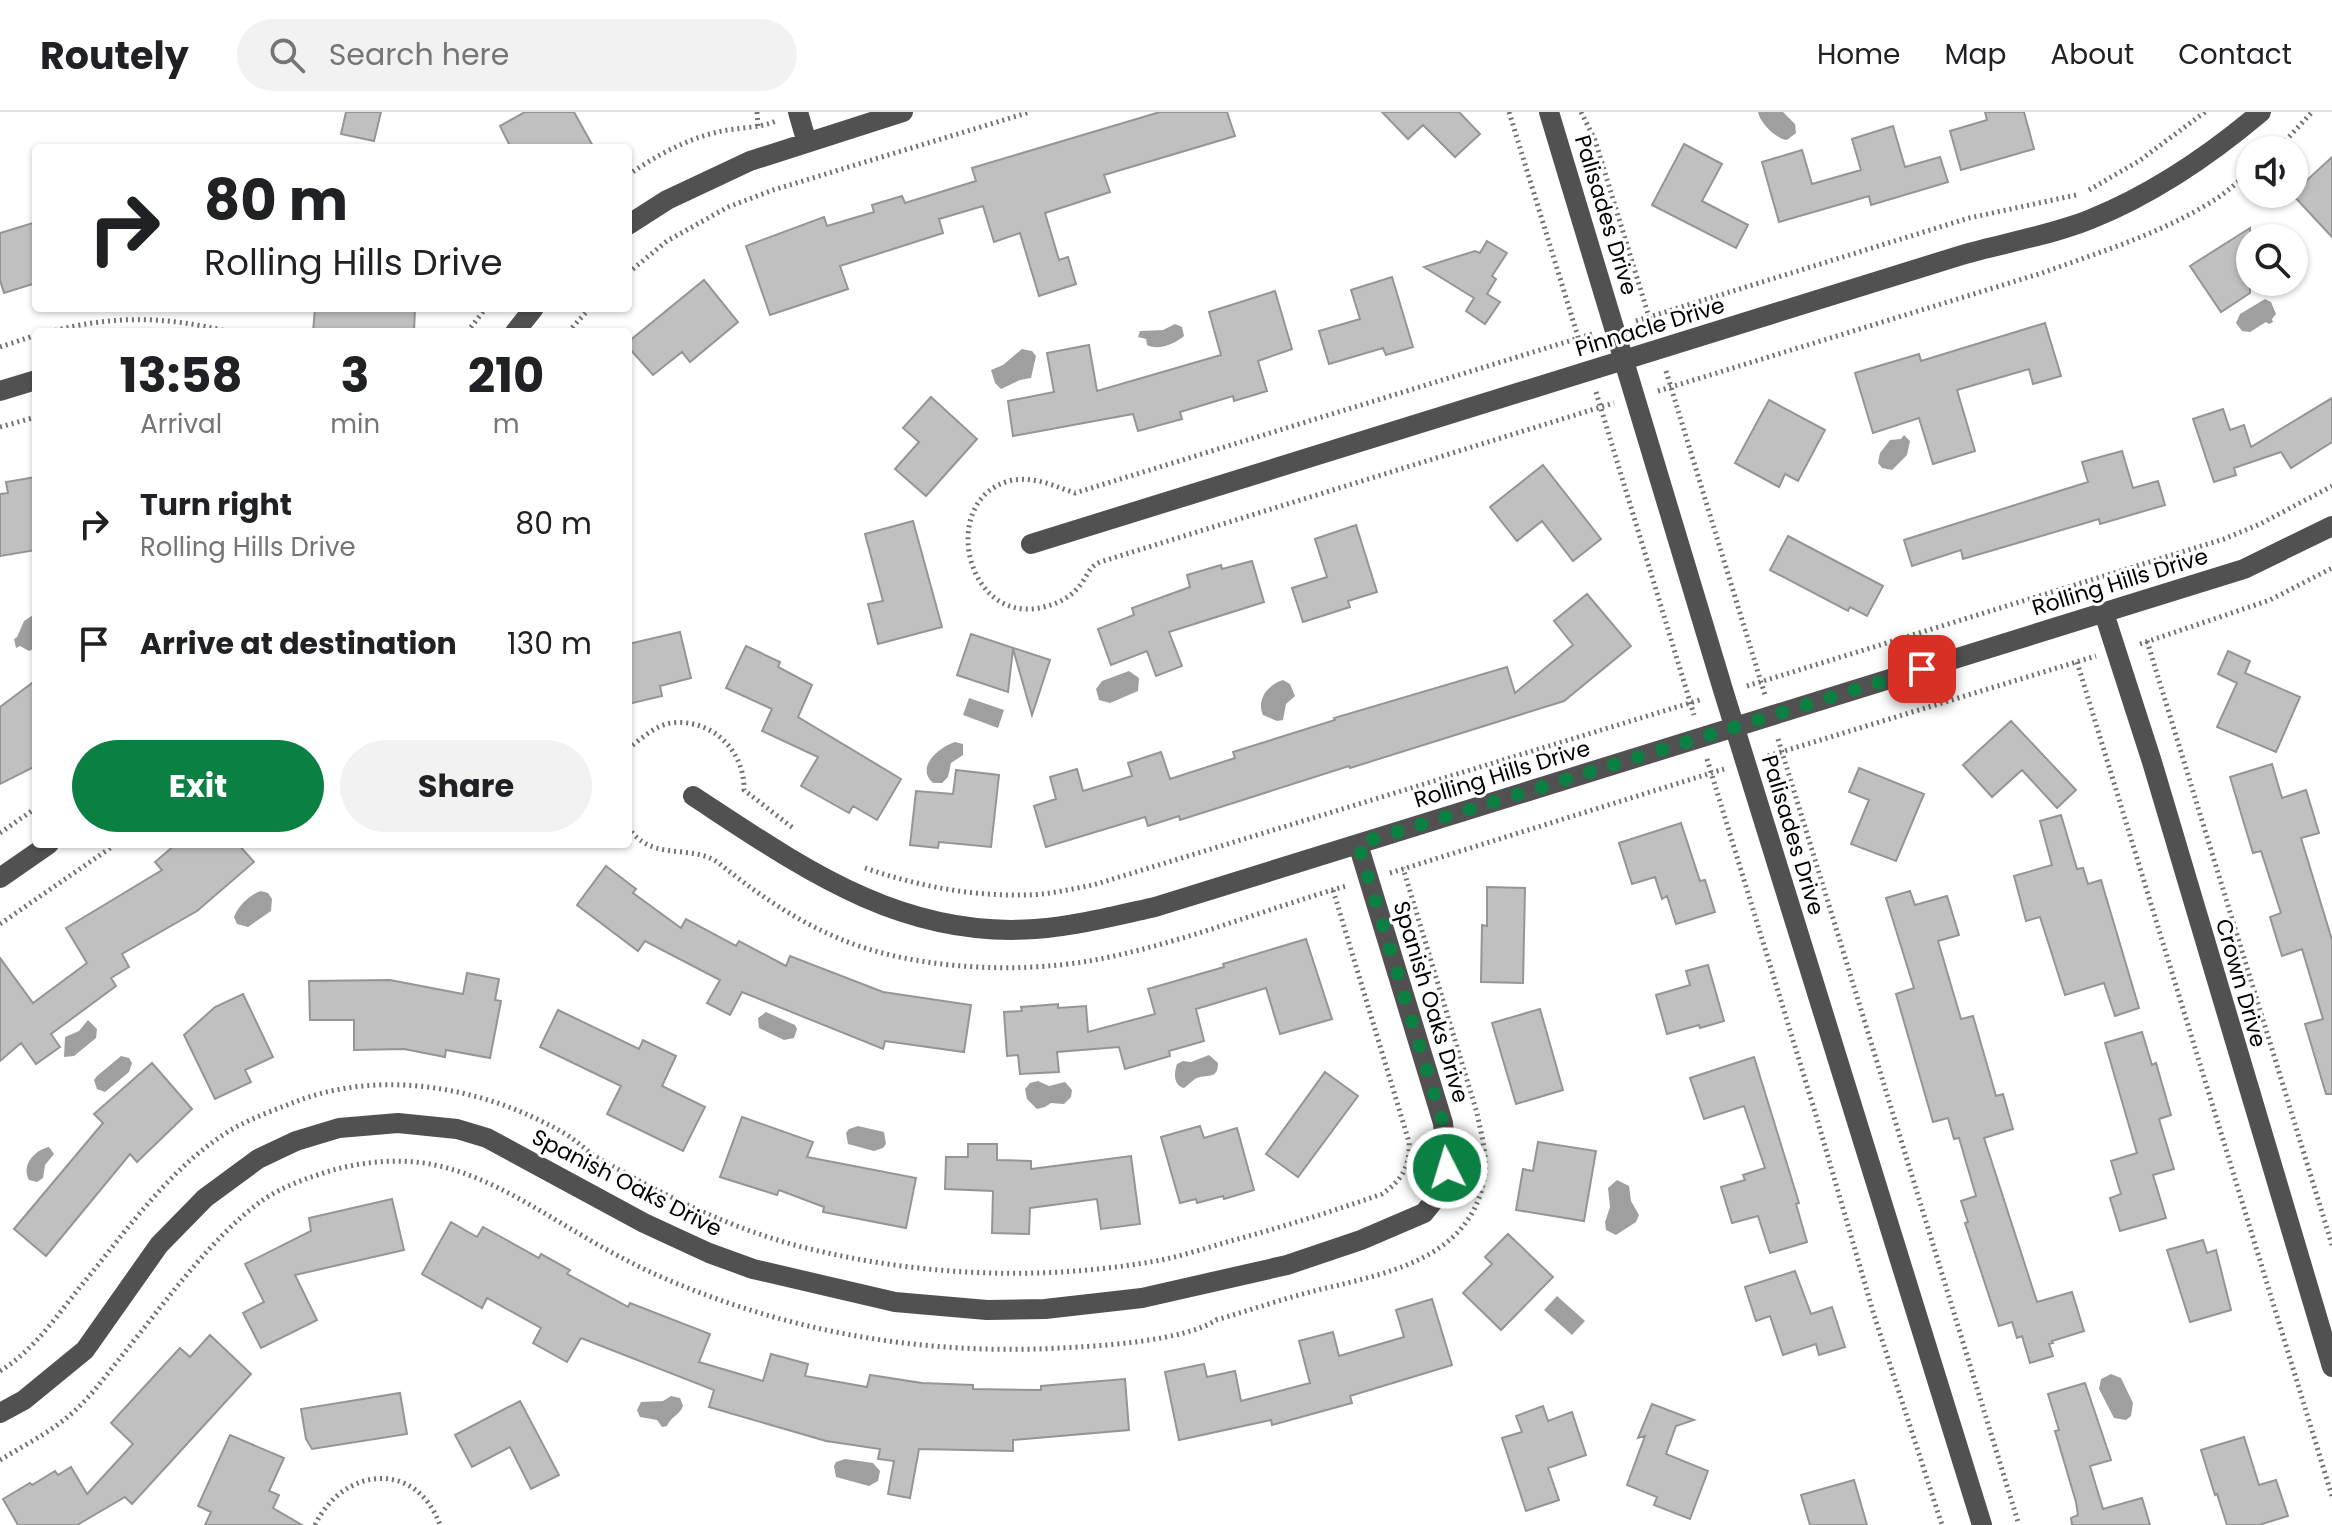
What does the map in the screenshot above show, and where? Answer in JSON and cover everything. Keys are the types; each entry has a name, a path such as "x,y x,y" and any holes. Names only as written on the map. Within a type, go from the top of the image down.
{"street":[{"path":"632,222 667,200 750,161 903,112"},
{"name":"Palisades Drive","path":"1549,112 1724,693 1982,1525"},
{"name":"Pinnacle Drive","path":"1031,544 1962,255 2088,220 2169,181 2213,152 2261,112"},
{"path":"789,115 807,143"},
{"path":"518,328 531,312"},
{"path":"0,391 32,381"},
{"name":"Rolling Hills Drive","path":"693,796 799,866 841,889 900,913 939,923 979,928 1032,930 1070,926 1155,907 2244,569 2332,526"},
{"name":"Crown Drive","path":"2104,613 2152,762 2332,1367"},
{"name":"Spanish Oaks Drive","path":"0,1413 24,1400 85,1350 159,1245 205,1198 258,1159 296,1141 339,1128 398,1123 457,1129 487,1138 644,1223 709,1253 753,1269 895,1302 987,1310 1045,1309 1142,1298 1287,1265 1361,1240 1424,1213 1436,1198 1447,1168 1443,1123 1358,844"},
{"path":"0,878 43,848"}],"path":[{"path":"757,112 758,126"},
{"path":"632,270 667,241 728,207 773,190 1030,112"},
{"path":"1509,112 1691,703 1874,1315 1942,1525"},
{"path":"1581,112 1595,140 2019,1525"},
{"path":"2290,136 2312,112"},
{"path":"632,173 682,144 713,133 767,126 789,115"},
{"path":"470,328 483,312"},
{"path":"572,328 586,312"},
{"path":"63,328 121,318 157,318 209,328"},
{"path":"0,347 32,336"},
{"path":"0,427 32,418"},
{"path":"852,861 908,882 958,892 1027,895 1093,885 2224,539 2332,486"},
{"path":"2147,641 2332,1245"},
{"path":"2077,662 2332,1496"},
{"path":"632,746 649,731 670,723 692,724 713,732 736,754 743,769 744,790 796,830"},
{"path":"0,833 32,811"},
{"path":"0,924 110,848"},
{"path":"0,1460 40,1436 78,1406 233,1223 266,1198 299,1182 366,1163 404,1161 436,1165 473,1177 508,1192 582,1236 682,1286 804,1326 924,1347 1032,1350 1144,1340 1205,1327 1229,1316 1401,1269 1433,1253 1467,1220 1481,1186 1485,1162 1477,1113 1403,868"},
{"path":"0,1371 30,1346 154,1195 183,1167 243,1124 306,1098 348,1088 424,1086 496,1102 564,1133 594,1155 668,1196 743,1228 801,1247 916,1269 1025,1273 1148,1263 1269,1231 1382,1194 1397,1184 1406,1171 1409,1142 1333,890"},
{"path":"315,1525 325,1505 338,1493 354,1483 376,1479 402,1482 420,1492 433,1507 440,1525"}],"shaded area":[{"path":"1758,112 1783,112 1795,124 1796,133 1787,140 1778,137 1765,125"},
{"path":"2265,299 2271,302 2276,314 2273,322 2266,322 2250,332 2242,331 2236,323 2240,314"},
{"path":"1175,324 1182,327 1184,336 1166,346 1152,347 1147,345 1146,339 1138,337 1140,331 1163,330"},
{"path":"1022,349 1032,351 1036,356 1031,378 1001,389 995,383 991,370 1003,365"},
{"path":"1904,435 1910,441 1907,455 1892,470 1882,468 1878,463 1880,453 1890,440 1901,439"},
{"path":"32,616 32,650 29,651 20,646 16,648 14,639 24,621"},
{"path":"1129,671 1139,678 1138,691 1110,703 1099,700 1096,689 1102,681"},
{"path":"1283,680 1290,684 1295,696 1286,704 1283,720 1277,721 1263,715 1261,703 1268,689"},
{"path":"969,698 1004,710 998,728 963,715"},
{"path":"955,742 963,744 963,755 951,763 948,777 942,783 933,783 927,771 931,758"},
{"path":"261,891 268,893 272,899 271,911 248,927 237,924 234,917 238,909"},
{"path":"766,1012 795,1025 794,1038 784,1040 759,1028 758,1018"},
{"path":"88,1020 97,1029 96,1038 74,1056 64,1057 65,1037 79,1031"},
{"path":"1209,1055 1218,1063 1214,1074 1199,1077 1184,1088 1178,1084 1175,1075 1177,1064"},
{"path":"121,1056 129,1058 132,1063 129,1072 105,1092 97,1089 94,1080"},
{"path":"1038,1081 1049,1086 1065,1082 1072,1090 1071,1097 1064,1104 1051,1103 1037,1109 1027,1099 1025,1089 1030,1083"},
{"path":"858,1126 884,1132 886,1144 883,1148 874,1151 848,1144 846,1133"},
{"path":"49,1147 54,1154 45,1165 43,1178 37,1182 29,1180 27,1169 30,1159 38,1151"},
{"path":"1617,1180 1629,1186 1631,1201 1639,1215 1636,1222 1616,1235 1606,1230 1605,1222 1610,1207 1608,1188"},
{"path":"1557,1296 1585,1321 1572,1335 1544,1310"},
{"path":"2111,1374 2121,1378 2133,1403 2131,1416 2126,1420 2114,1418 2099,1389 2101,1379"},
{"path":"671,1396 680,1398 683,1406 667,1426 662,1427 657,1420 640,1417 637,1410 641,1402 663,1401"},
{"path":"845,1459 873,1463 880,1471 878,1481 869,1486 836,1477 836,1462"}],"building":[{"path":"346,112 381,112 374,141 341,134"},
{"path":"525,112 574,112 592,144 509,144 500,126"},
{"path":"1160,112 1227,112 1235,136 1104,175 1110,192 1045,213 1059,260 1068,257 1076,284 1039,296 1020,233 994,242 983,206 939,219 943,233 840,266 848,289 770,315 746,246 824,217 827,226 874,212 872,205 902,196 905,203 976,181 972,168"},
{"path":"1382,112 1459,112 1480,134 1455,157 1423,125 1408,139"},
{"path":"1985,112 2024,112 2034,149 1961,170 1950,131 1987,120"},
{"path":"1893,126 1905,167 1940,157 1948,182 1871,205 1869,196 1779,222 1762,162 1802,150 1812,184 1861,170 1852,139"},
{"path":"1684,144 1722,164 1702,201 1748,225 1736,248 1652,205"},
{"path":"2332,157 2332,237 2305,208 2308,208 2308,179"},
{"path":"32,223 32,284 4,293 0,280 0,233"},
{"path":"2236,237 2236,296 2245,296 2221,312 2190,266"},
{"path":"1487,241 1507,253 1492,276 1496,279 1487,294 1500,302 1485,324 1466,311 1474,298 1424,267 1475,251 1480,253"},
{"path":"1392,277 1413,347 1386,355 1383,348 1329,364 1319,331 1360,319 1351,290"},
{"path":"704,280 738,322 690,362 682,352 653,375 632,351 632,339"},
{"path":"1275,291 1292,349 1258,361 1267,391 1234,401 1233,396 1180,412 1182,419 1138,431 1133,414 1013,436 1008,401 1054,392 1047,353 1089,345 1097,391 1221,355 1209,312"},
{"path":"315,312 415,312 414,328 313,328"},
{"path":"2045,323 2061,376 2033,384 2029,369 1957,390 1975,451 1933,464 1919,418 1873,433 1855,373 1919,354 1921,361"},
{"path":"931,397 977,439 926,496 895,469 919,442 903,428"},
{"path":"2332,398 2332,442 2291,468 2281,452 2234,468 2236,475 2214,482 2193,419 2223,409 2230,430 2244,425 2251,447"},
{"path":"1769,400 1825,430 1798,481 1785,474 1779,487 1735,463"},
{"path":"2122,451 2133,488 2158,481 2165,505 2100,524 2099,519 1963,559 1961,550 1912,566 1904,540 2088,482 2082,462"},
{"path":"1543,465 1601,539 1573,561 1542,521 1517,541 1490,507"},
{"path":"32,478 32,551 0,556 0,494 8,493 6,482"},
{"path":"913,521 942,627 878,644 868,604 883,601 865,534"},
{"path":"1356,525 1377,592 1348,601 1350,607 1303,622 1292,588 1327,577 1315,539"},
{"path":"1788,536 1883,586 1867,616 1850,607 1848,611 1770,570"},
{"path":"1252,561 1264,602 1169,632 1182,666 1156,676 1147,651 1111,665 1098,629 1134,615 1132,608 1190,587 1187,575 1221,565 1222,569"},
{"path":"1587,594 1631,646 1564,701 1180,820 1179,816 1148,826 1145,817 1046,847 1034,806 1056,799 1050,777 1077,769 1083,791 1132,776 1128,763 1161,752 1170,779 1235,758 1233,752 1334,718 1507,667 1515,693 1573,645 1554,621"},
{"path":"680,632 691,678 660,686 662,696 632,703 632,643"},
{"path":"971,634 1050,660 1032,715 1013,649 1008,692 957,675"},
{"path":"746,646 780,662 778,667 812,685 798,717 901,779 877,820 853,806 849,813 801,786 818,757 762,731 772,709 726,688"},
{"path":"2228,651 2250,661 2245,673 2300,697 2276,752 2217,727 2237,683 2218,674"},
{"path":"32,683 32,768 0,784 0,707"},
{"path":"2011,721 2076,790 2057,808 2022,770 1992,797 1963,765"},
{"path":"2272,764 2282,798 2306,790 2319,833 2301,838 2332,940 2332,1094 2326,1094 2305,1024 2323,1019 2302,949 2282,956 2270,917 2281,913 2261,851 2253,853 2230,777"},
{"path":"1859,768 1924,794 1896,861 1851,844 1869,800 1849,792"},
{"path":"956,770 999,775 991,847 939,842 938,848 910,845 916,791 953,794"},
{"path":"2061,815 2077,869 2083,868 2088,884 2101,880 2139,1008 2115,1016 2104,983 2065,995 2040,917 2026,921 2014,876 2052,865 2040,821"},
{"path":"1681,823 1700,881 1705,880 1715,912 1676,924 1667,896 1662,899 1655,877 1632,884 1619,843"},
{"path":"171,848 242,848 254,862 197,911 122,954 129,967 111,978 116,986 51,1034 60,1047 36,1064 21,1043 0,1061 0,958 33,1003 87,963 66,928 162,870 155,862"},
{"path":"606,866 636,889 633,893 681,928 686,919 736,946 739,941 786,966 790,956 883,992 971,1005 964,1052 885,1041 883,1049 742,992 730,1015 707,1003 720,980 645,941 638,951 577,905"},
{"path":"1487,887 1525,888 1523,983 1481,982 1482,925 1487,926"},
{"path":"1910,891 1915,905 1947,896 1959,935 1938,941 1961,1019 1973,1016 1996,1096 2003,1094 2013,1129 1984,1138 2037,1302 2072,1292 2084,1331 2052,1341 2049,1344 2053,1356 2030,1363 2022,1336 2017,1338 2012,1322 1999,1326 1965,1223 1968,1222 1961,1201 1976,1196 1959,1138 1954,1139 1948,1118 1933,1122 1896,994 1914,988 1886,898"},
{"path":"1306,939 1332,1019 1280,1034 1266,988 1196,1009 1204,1041 1169,1051 1170,1056 1125,1069 1119,1047 1057,1052 1059,1072 1020,1074 1018,1055 1007,1056 1004,1012 1022,1011 1021,1007 1058,1004 1058,1008 1086,1006 1088,1032 1155,1014 1148,989"},
{"path":"1708,965 1724,1021 1667,1034 1656,995 1690,985 1686,971"},
{"path":"467,973 499,979 495,1000 501,1001 490,1058 446,1050 445,1057 404,1049 354,1050 354,1020 310,1020 309,981 390,980 463,994"},
{"path":"243,994 273,1057 245,1070 251,1082 215,1099 184,1035 215,1007"},
{"path":"1540,1009 1563,1090 1516,1104 1492,1023"},
{"path":"558,1010 639,1049 643,1040 676,1056 662,1086 705,1107 683,1151 607,1114 621,1086 540,1047"},
{"path":"2142,1032 2152,1065 2156,1063 2171,1115 2159,1119 2174,1169 2153,1175 2166,1218 2120,1231 2110,1198 2121,1194 2111,1161 2137,1153 2105,1043"},
{"path":"1754,1057 1799,1203 1796,1204 1807,1242 1770,1253 1758,1216 1732,1223 1721,1187 1745,1180 1743,1175 1765,1168 1744,1106 1704,1119 1690,1078"},
{"path":"152,1063 192,1109 137,1162 130,1154 46,1256 14,1229 103,1123 94,1114"},
{"path":"1325,1072 1358,1096 1298,1177 1266,1154"},
{"path":"742,1117 813,1142 807,1157 916,1178 906,1228 823,1212 824,1207 779,1190 777,1195 720,1177"},
{"path":"1200,1126 1204,1138 1237,1128 1254,1190 1224,1199 1223,1196 1197,1203 1196,1199 1180,1203 1161,1137"},
{"path":"1538,1142 1596,1151 1584,1221 1516,1210 1523,1169 1533,1171"},
{"path":"968,1144 997,1144 997,1160 1031,1161 1031,1169 1131,1156 1140,1224 1101,1229 1097,1199 1030,1208 1029,1234 992,1233 993,1191 945,1189 946,1157 968,1157"},
{"path":"392,1199 404,1250 295,1275 317,1320 261,1348 243,1313 264,1302 245,1264 311,1231 309,1218"},
{"path":"451,1222 477,1237 483,1227 539,1258 541,1254 570,1270 567,1274 628,1307 630,1303 710,1334 699,1362 763,1381 771,1354 808,1364 805,1376 867,1387 870,1375 922,1383 973,1385 973,1389 1041,1390 1041,1386 1125,1379 1129,1430 1013,1440 1013,1451 919,1449 910,1498 888,1494 894,1461 878,1459 880,1449 826,1441 709,1407 714,1390 581,1338 567,1362 533,1343 541,1328 487,1298 482,1308 422,1274"},
{"path":"1508,1234 1553,1277 1501,1330 1463,1293 1492,1264 1485,1257"},
{"path":"2203,1240 2207,1253 2216,1250 2231,1310 2190,1322 2167,1250"},
{"path":"1795,1271 1811,1314 1832,1307 1845,1347 1819,1355 1816,1344 1783,1355 1770,1316 1756,1321 1745,1287"},
{"path":"1432,1299 1452,1365 1350,1396 1352,1403 1272,1425 1271,1420 1179,1440 1165,1372 1204,1364 1207,1377 1235,1371 1241,1401 1310,1383 1299,1341 1333,1332 1339,1356 1404,1337 1396,1310"},
{"path":"210,1335 251,1374 132,1504 125,1497 77,1525 18,1525 3,1499 55,1471 58,1475 71,1467 87,1494 133,1444 111,1423 180,1348 190,1357"},
{"path":"2085,1383 2111,1460 2090,1466 2103,1509 2142,1498 2150,1525 2072,1525 2071,1518 2078,1515 2076,1502 2055,1431 2059,1430 2048,1394"},
{"path":"400,1393 407,1434 312,1449 306,1439 301,1409"},
{"path":"520,1401 559,1475 531,1489 510,1447 472,1467 455,1435"},
{"path":"1652,1404 1694,1420 1676,1426 1666,1454 1708,1471 1690,1519 1654,1505 1657,1497 1627,1485 1645,1436 1638,1438"},
{"path":"1543,1406 1548,1421 1572,1412 1586,1455 1548,1468 1559,1500 1526,1511 1502,1438 1522,1432 1516,1416"},
{"path":"230,1435 284,1458 269,1491 279,1495 273,1508 302,1525 205,1525 211,1512 198,1506"},
{"path":"2244,1437 2259,1485 2276,1480 2288,1516 2259,1525 2227,1525 2201,1450"},
{"path":"1854,1480 1867,1525 1810,1525 1801,1495"}],"route":[{"path":"1447,1168 1443,1123 1358,844 1922,669"}]}
